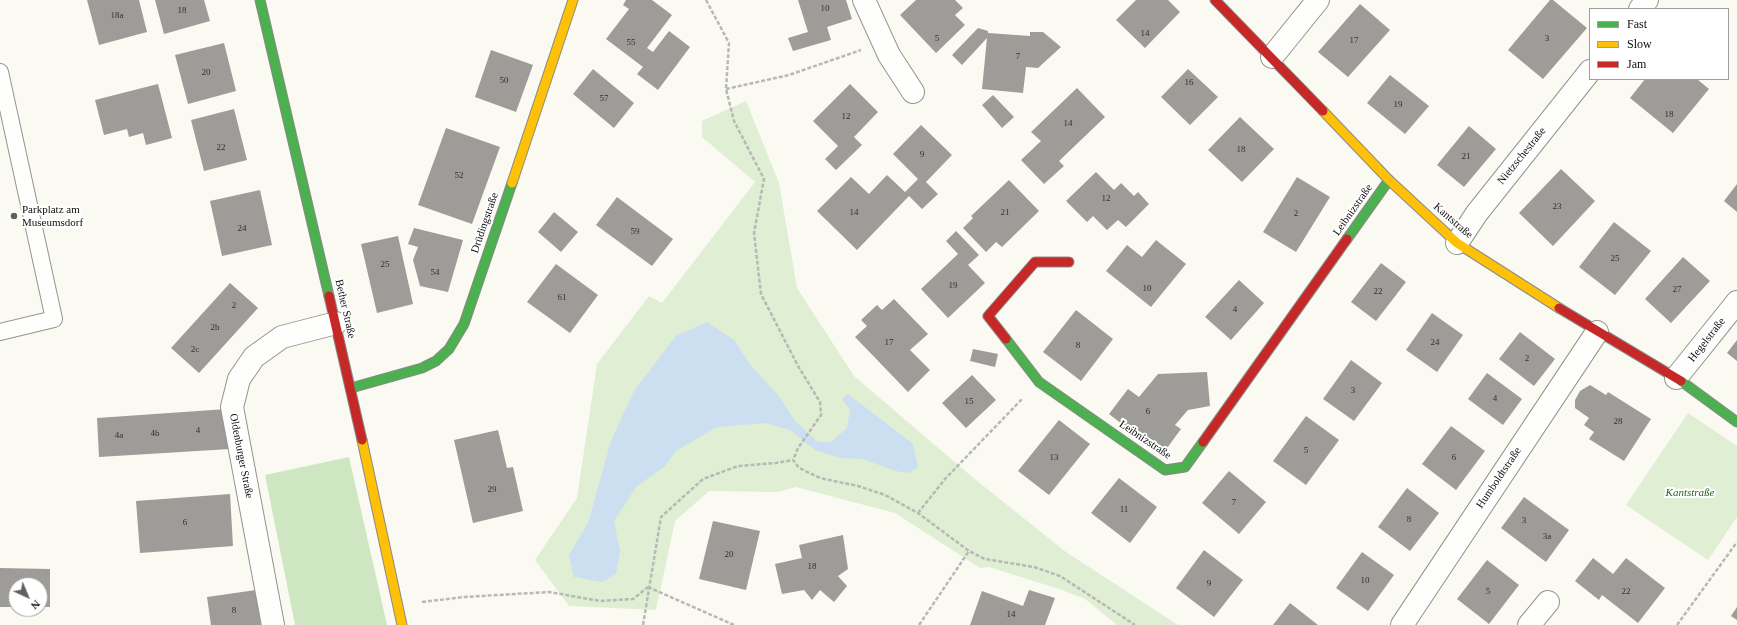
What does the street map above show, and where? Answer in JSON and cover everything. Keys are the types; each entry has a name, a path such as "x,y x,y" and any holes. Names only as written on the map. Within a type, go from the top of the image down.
{"street":[{"name":"Bether Straße","path":"260,0 351,388 402,625"},
{"name":"Drüdingstraße","path":"351,388 422,368 436,361 449,349 464,324 573,0"},
{"path":"864,0 889,55 913,92"},
{"name":"Kantstraße","path":"1215,0 1272,57 1389,180 1457,243 1597,332 1676,378 1737,422"},
{"path":"1272,57 1318,0"},
{"path":"1641,8 1647,0"},
{"name":"Nietzschestraße","path":"1457,243 1477,213 1589,72"},
{"name":"Leibnizstraße","path":"1069,262 1035,262 988,316 1039,382 1165,470 1186,466 1389,180"},
{"name":"Hegelstraße","path":"1676,378 1737,302"},
{"name":"Oldenburger Straße","path":"273,625 232,407 239,379 254,357 282,337 336,324"},
{"name":"Humboldtstraße","path":"1402,625 1597,332"},
{"path":"1529,625 1548,602"}],"lane":[{"path":"0,72 54,319 0,332"}],"path":[{"path":"706,0 729,44 726,89 734,121 764,179 754,233 761,294 798,366 820,402 821,415 817,423 798,448 793,460"},
{"path":"726,89 789,76 866,49 889,55"},
{"path":"918,512 945,479 1039,382"},
{"path":"793,460 799,468 820,478 858,486 885,495 918,512 970,550 985,559 1034,567 1060,576 1135,625"},
{"path":"643,625 648,587 661,517 703,479 738,466 793,460"},
{"path":"1677,625 1737,542"},
{"path":"919,625 970,550"},
{"path":"398,605 464,597 549,592 600,601 634,599 648,587"},
{"path":"648,587 734,625"}],"green space":[{"path":"746,101 779,183 797,288 854,376 971,476 1066,552 1178,625 1117,625 1085,599 1062,590 989,567 980,568 895,513 796,487 778,492 709,491 675,521 656,610 569,606 535,560 577,498 597,364 649,296 662,303 755,182 702,137 702,121"},
{"name":"Kantstraße","path":"1688,413 1737,446 1737,517 1708,560 1626,505"},
{"path":"349,457 387,625 295,625 265,475"}],"water":[{"path":"707,322 734,340 752,367 778,395 795,421 818,442 831,442 847,428 850,410 842,399 848,394 913,444 918,467 909,473 895,471 863,459 840,458 815,450 790,430 765,423 717,427 676,451 665,466 636,487 614,521 620,551 616,574 602,582 574,577 569,555 588,523 611,441 634,391 676,336"}],"building":[{"path":"87,0 139,0 147,32 99,45"},
{"path":"155,0 204,0 210,21 164,34"},
{"path":"626,0 652,0 672,15 647,48 653,52 669,31 690,47 658,90 637,74 643,67 606,39 629,9 623,5"},
{"path":"798,0 846,0 852,19 827,27 831,40 793,51 788,38 808,32"},
{"path":"916,0 955,0 963,8 955,15 965,25 936,53 900,15"},
{"path":"1136,0 1168,0 1180,12 1145,48 1116,20"},
{"path":"1550,0 1553,0 1587,28 1543,79 1508,50"},
{"path":"1360,4 1390,30 1348,77 1318,52"},
{"path":"978,28 988,31 988,33 1030,36 1030,32 1043,32 1061,47 1038,68 1026,67 1023,93 982,89 987,38 962,65 952,55"},
{"path":"224,43 236,91 188,104 175,55"},
{"path":"491,50 533,65 516,112 475,97"},
{"path":"593,69 634,103 614,128 573,94"},
{"path":"1188,69 1218,97 1190,125 1161,97"},
{"path":"1390,75 1429,106 1405,134 1367,103"},
{"path":"1644,80 1698,80 1709,89 1673,133 1630,98"},
{"path":"158,84 172,138 146,145 143,133 129,137 127,129 104,135 95,100"},
{"path":"850,84 878,112 854,137 862,145 836,170 825,159 838,146 813,121"},
{"path":"1077,88 1105,117 1059,161 1064,166 1044,184 1021,160 1041,141 1031,132"},
{"path":"993,95 1014,117 1002,128 982,105"},
{"path":"234,109 247,160 204,171 191,120"},
{"path":"1240,117 1274,149 1242,182 1208,150"},
{"path":"921,125 952,155 926,182 938,194 922,209 909,196 857,250 817,211 851,177 869,194 887,175 905,192 918,179 893,154"},
{"path":"1469,126 1496,149 1464,187 1437,165"},
{"path":"446,128 500,147 472,224 418,205"},
{"path":"1561,169 1595,201 1553,246 1519,213"},
{"path":"1096,172 1114,190 1121,183 1134,196 1138,192 1149,204 1126,227 1118,220 1107,230 1093,216 1087,222 1066,201"},
{"path":"1297,177 1330,197 1296,252 1263,232"},
{"path":"1009,180 1039,211 1002,247 996,242 986,252 963,228 973,218 971,216"},
{"path":"1737,184 1737,212 1724,201"},
{"path":"260,190 272,245 222,256 210,201"},
{"path":"617,197 673,239 652,266 596,225"},
{"path":"554,212 578,232 561,252 538,232"},
{"path":"1614,222 1651,251 1615,295 1579,267"},
{"path":"414,228 463,240 448,292 420,286 413,260 418,247 408,244"},
{"path":"956,231 979,255 968,265 985,283 948,318 921,289 958,254 946,241"},
{"path":"398,236 413,304 377,313 361,244"},
{"path":"1156,240 1186,264 1151,307 1106,271 1127,245 1142,257"},
{"path":"1683,257 1710,281 1671,323 1645,299"},
{"path":"1381,263 1406,282 1376,321 1351,302"},
{"path":"556,264 598,295 570,333 527,302"},
{"path":"1239,280 1264,303 1231,340 1205,317"},
{"path":"230,283 258,308 199,373 171,348"},
{"path":"894,299 928,334 910,350 930,370 908,392 855,337 867,326 861,320 877,305 882,310"},
{"path":"1076,310 1113,339 1081,381 1043,352"},
{"path":"1432,313 1463,335 1437,372 1406,350"},
{"path":"1520,332 1555,359 1534,386 1499,359"},
{"path":"1737,340 1737,361 1727,353"},
{"path":"973,349 998,354 995,367 970,361"},
{"path":"1351,360 1382,383 1354,421 1323,399"},
{"path":"1207,372 1210,406 1188,410 1175,425 1181,429 1162,455 1109,414 1128,389 1139,397 1158,374"},
{"path":"1487,373 1522,399 1503,425 1468,399"},
{"path":"972,375 996,400 966,428 942,403"},
{"path":"1590,385 1606,395 1608,392 1651,419 1624,461 1589,439 1594,432 1584,425 1589,418 1575,408 1575,400 1580,391"},
{"path":"227,409 230,449 99,457 97,418"},
{"path":"1306,416 1339,440 1306,485 1273,461"},
{"path":"1059,420 1090,444 1049,495 1018,471"},
{"path":"1451,426 1485,451 1456,490 1422,464"},
{"path":"498,430 507,468 513,467 523,511 473,523 454,440"},
{"path":"1229,471 1266,502 1239,534 1202,503"},
{"path":"1119,478 1157,507 1130,543 1091,513"},
{"path":"1407,488 1439,513 1410,551 1378,527"},
{"path":"230,494 233,546 140,553 136,501"},
{"path":"1524,497 1569,530 1546,562 1501,528"},
{"path":"713,521 760,531 746,590 699,579"},
{"path":"843,535 848,569 838,576 847,586 834,602 820,590 812,600 804,590 782,594 775,564 802,558 799,545"},
{"path":"1204,550 1243,580 1214,617 1176,588"},
{"path":"1362,552 1394,575 1368,611 1336,588"},
{"path":"1593,558 1613,574 1626,558 1665,588 1638,623 1602,595 1599,600 1575,581"},
{"path":"1487,560 1519,585 1489,624 1457,599"},
{"path":"0,568 50,569 50,607 48,607 48,577 8,577 8,607 0,607"},
{"path":"256,590 261,625 211,625 207,597"},
{"path":"1029,590 1055,598 1045,625 970,625 982,591 1023,606"},
{"path":"1290,603 1318,625 1273,625"},
{"path":"1737,607 1737,620 1731,616"}],"traffic: fast":[{"path":"260,0 329,296"},
{"path":"1347,239 1389,180"},
{"path":"351,388 422,368 436,361 449,349 464,324 512,183"},
{"path":"1006,339 1039,382 1165,470 1185,467 1203,442"},
{"path":"1681,381 1737,422"}],"traffic: slow":[{"path":"512,183 573,0"},
{"path":"1323,111 1389,180 1457,243 1559,308"},
{"path":"362,440 402,625"}],"traffic: jam":[{"path":"1215,0 1323,111"},
{"path":"1203,442 1347,239"},
{"path":"1006,339 988,316 1035,262 1069,262"},
{"path":"329,296 362,440"},
{"path":"1559,308 1681,381"}],"place":[{"name":"Parkplatz am Museumsdorf","path":"14,216"}]}
